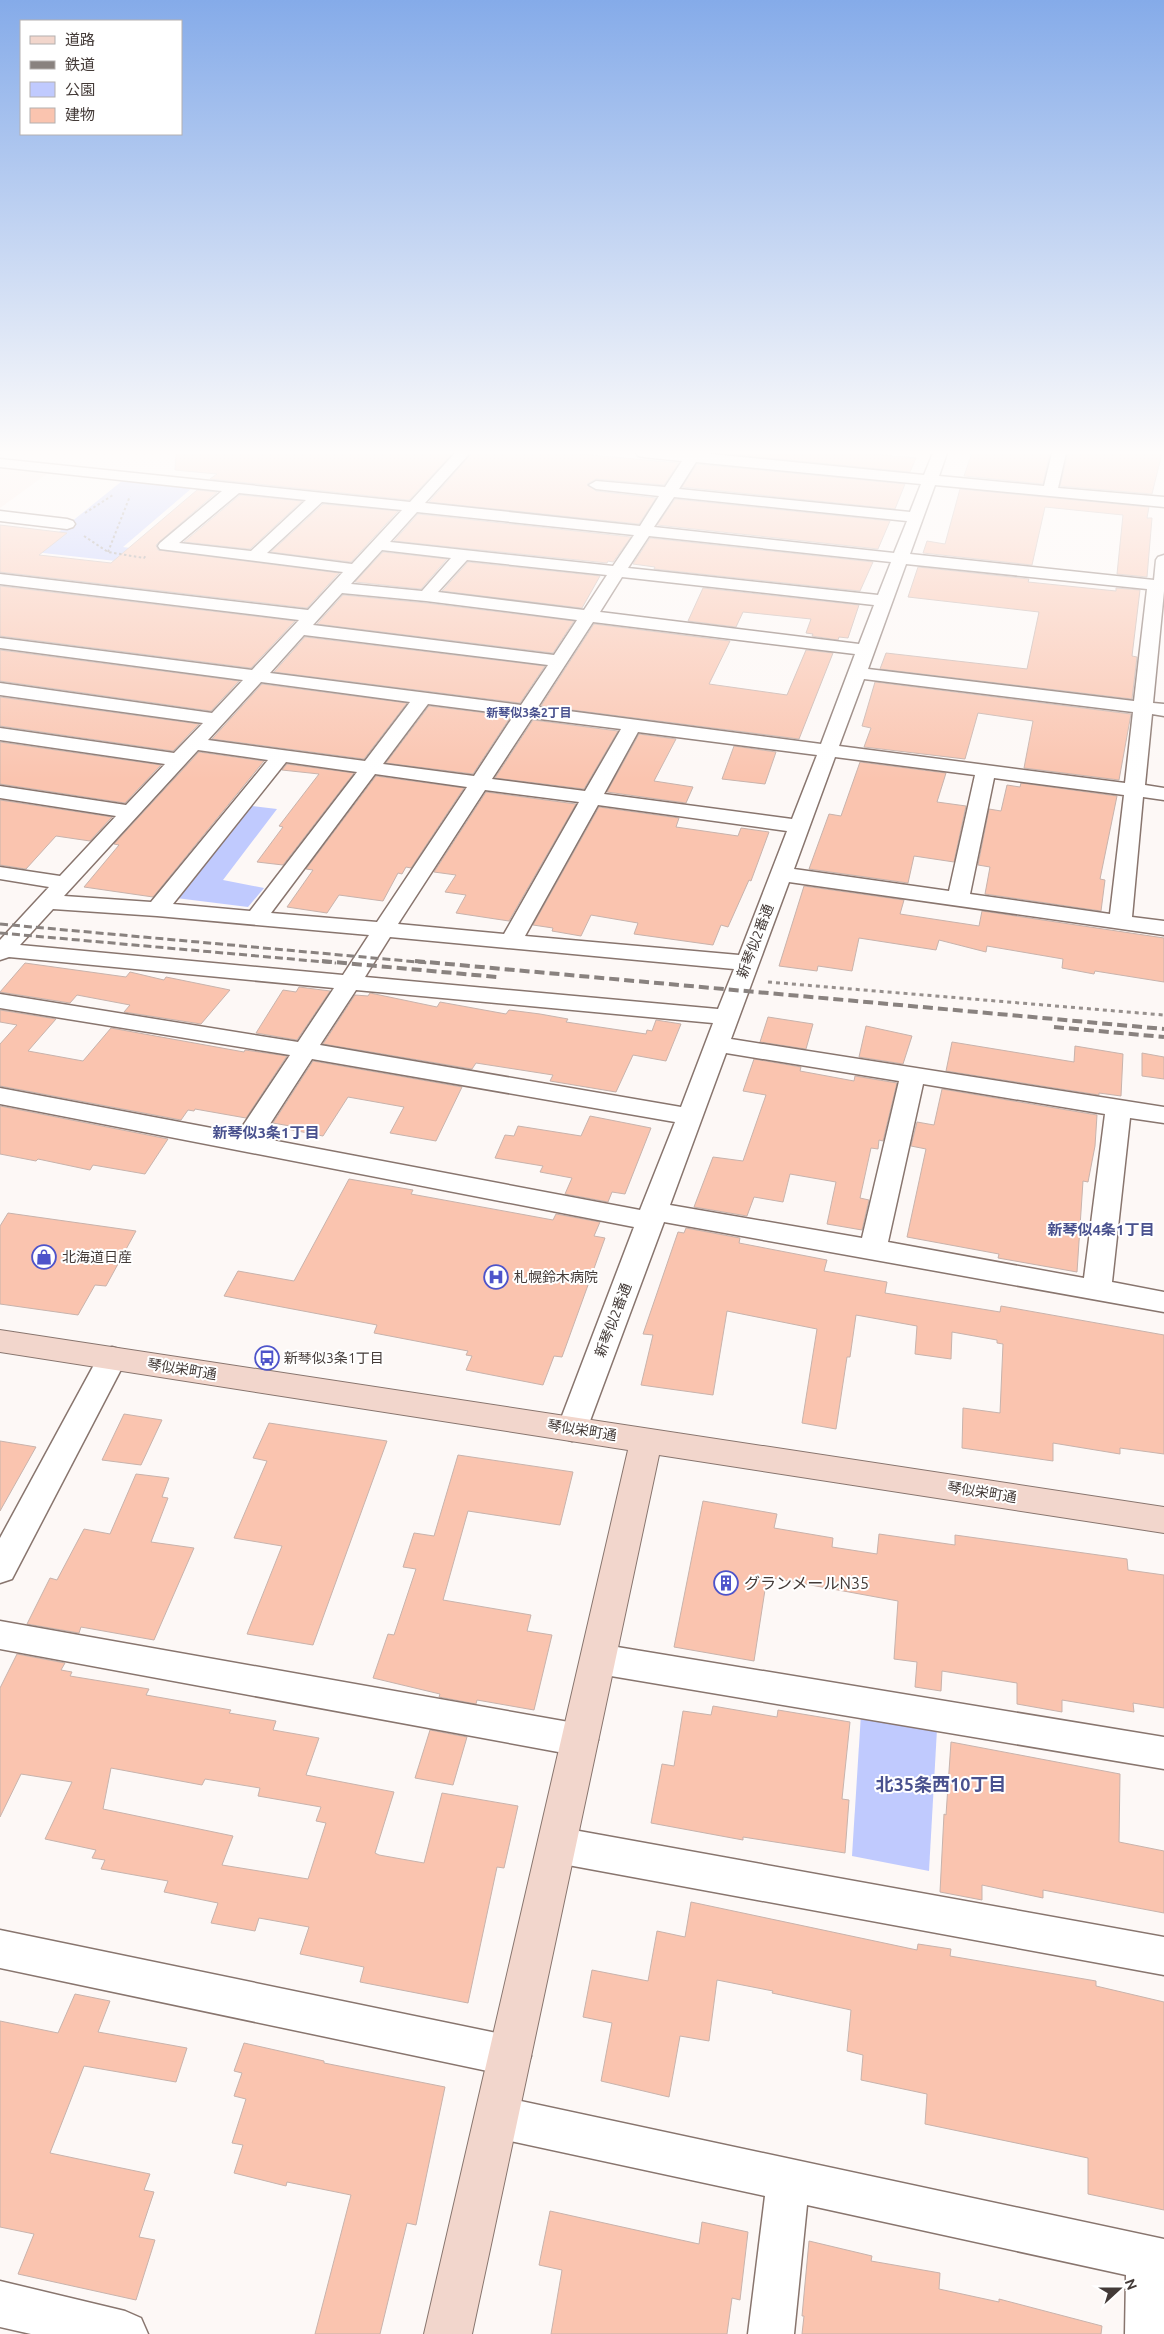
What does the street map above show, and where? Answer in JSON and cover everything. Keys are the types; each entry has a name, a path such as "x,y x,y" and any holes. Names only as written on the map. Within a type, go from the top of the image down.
{"main road":[{"name":"琴似栄町通","path":"0,1341 1164,1520"},
{"path":"448,2334 646,1440"}],"street":[{"path":"300,562 356,569"},
{"path":"2,951 362,562"},
{"path":"426,596 456,562"},
{"path":"531,562 883,601"},
{"path":"245,1142 524,712 624,562"},
{"name":"新琴似2番通","path":"572,1429 898,562"},
{"path":"936,562 1161,586"},
{"path":"1120,923 1144,707 1156,661 1164,562"},
{"path":"0,579 559,661"},
{"path":"338,588 426,596 865,650"},
{"path":"0,643 826,752 1164,794"},
{"path":"856,673 1164,710"},
{"path":"0,690 217,719"},
{"path":"256,918 422,699"},
{"path":"511,941 632,726"},
{"path":"0,734 180,760"},
{"path":"194,744 798,826"},
{"path":"157,909 281,756"},
{"path":"958,899 986,771"},
{"path":"0,792 132,812"},
{"path":"0,873 66,883"},
{"path":"780,874 1164,928"},
{"path":"48,902 157,909 747,963"},
{"path":"2,951 726,1017"},
{"path":"0,1001 305,1050 689,1116"},
{"path":"716,1044 1164,1115"},
{"path":"873,1249 913,1074"},
{"path":"0,1096 652,1216 873,1249 1164,1302"},
{"path":"1097,1290 1118,1107"},
{"path":"0,1569 112,1358"},
{"path":"0,1635 580,1740"},
{"path":"599,1659 1164,1753"},
{"path":"557,1845 1164,1956"},
{"path":"0,1949 511,2056"},
{"path":"497,2117 1156,2260 1148,2334"},
{"path":"771,2334 788,2180"},
{"path":"0,2304 125,2334"}],"path":[{"path":"762,982 1164,1015"}],"green space":[{"path":"124,562 146,562 143,564"},
{"path":"252,806 277,809 223,880 264,888 248,907 176,898"},
{"path":"861,1714 937,1729 929,1871 852,1856"}],"building":[{"path":"0,562 252,562 339,573 307,608 0,572"},
{"path":"374,562 444,562 421,589 355,582"},
{"path":"468,562 600,576 582,608 442,591"},
{"path":"634,562 873,562 860,591 654,569 655,567 633,564"},
{"path":"1004,562 1033,562 1032,565"},
{"path":"1118,562 1148,562 1147,577 1117,574"},
{"path":"918,567 1029,579 1028,582 1116,591 1116,588 1140,590 1132,656 1137,657 1132,699 880,669 886,653 1027,669 1039,612 908,597"},
{"path":"0,586 295,621 251,668 0,636"},
{"path":"703,588 859,605 848,638 839,637 838,640 812,636 813,634 806,633 811,619 743,612 736,627 688,621"},
{"path":"343,595 574,621 553,653 317,624"},
{"path":"594,624 730,641 709,684 787,695 806,650 833,653 799,739 541,706"},
{"path":"305,637 545,666 520,703 274,672"},
{"path":"0,650 239,681 211,711 0,681"},
{"path":"875,682 1131,714 1119,780 1024,768 1033,721 978,713 965,759 864,747 871,728 862,726"},
{"path":"262,684 407,703 364,759 212,739"},
{"path":"0,697 199,724 173,751 0,726"},
{"path":"429,706 511,716 473,774 386,763"},
{"path":"533,720 618,731 584,789 495,778"},
{"path":"639,734 676,739 654,781 693,787 686,803 607,792"},
{"path":"0,742 161,765 125,803 0,784"},
{"path":"734,746 776,752 765,784 722,779"},
{"path":"199,752 264,761 153,897 84,887 119,845 114,844"},
{"path":"860,762 946,773 937,802 966,806 954,862 914,856 908,883 809,869 829,814 841,816"},
{"path":"287,764 354,773 283,865 257,862 283,827 279,826 319,774 282,770"},
{"path":"376,776 464,788 411,868 406,867 402,874 398,873 383,901 339,895 327,913 287,907 313,870 306,869"},
{"path":"1021,783 1117,796 1100,879 1105,880 1101,911 985,894 990,867 978,865 989,809 1001,811 1007,785 1020,787"},
{"path":"486,792 576,804 509,921 456,913 466,895 445,892 456,875 434,872"},
{"path":"0,800 112,817 90,841 56,836 26,869 0,865"},
{"path":"599,807 679,818 676,827 738,836 741,828 769,832 751,881 749,880 728,927 721,925 713,945 634,934 638,923 591,915 581,936 552,931 553,928 533,925"},
{"path":"804,886 904,900 900,914 979,926 982,911 1164,938 1164,982 1095,971 1094,974 1062,968 1063,959 987,946 986,952 939,940 936,950 859,938 852,971 818,966 817,971 779,966"},
{"path":"25,963 126,977 130,972 164,980 166,977 230,990 201,1024 124,1012 130,1005 77,995 70,1003 0,992"},
{"path":"299,987 330,991 297,1040 256,1033 283,990 296,992"},
{"path":"370,993 437,1007 440,1002 506,1014 509,1010 540,1014 568,1019 566,1022 646,1034 647,1030 652,1031 656,1020 681,1024 666,1061 633,1055 616,1092 550,1081 553,1075 476,1063 472,1069 323,1044 355,995 368,996"},
{"path":"0,1010 56,1019 28,1051 83,1061 111,1028 244,1052 245,1050 287,1056 246,1118 195,1109 194,1111 188,1110 181,1120 0,1086 0,1044 17,1025 0,1022"},
{"path":"768,1017 813,1024 806,1049 760,1042"},
{"path":"866,1026 912,1036 903,1064 859,1057"},
{"path":"952,1042 1074,1062 1075,1046 1123,1054 1121,1096 1099,1093 1099,1095 946,1071"},
{"path":"1142,1053 1164,1057 1164,1079 1142,1076"},
{"path":"754,1059 801,1067 800,1071 854,1081 855,1076 897,1083 883,1141 879,1140 878,1149 871,1148 860,1198 869,1200 862,1230 827,1224 836,1182 790,1174 783,1202 754,1197 747,1216 694,1207 713,1157 743,1161 766,1095 743,1091"},
{"path":"313,1061 462,1087 436,1141 390,1133 404,1107 348,1097 323,1136 287,1129 290,1126 273,1123"},
{"path":"942,1089 1097,1115 1095,1146 1088,1182 1083,1181 1077,1272 998,1258 999,1254 907,1237 926,1149 911,1146 917,1122 934,1125"},
{"path":"0,1106 168,1139 145,1174 93,1165 90,1170 38,1159 36,1161 0,1154"},
{"path":"590,1116 651,1128 625,1194 612,1192 608,1202 565,1194 572,1178 540,1172 543,1166 495,1158 505,1135 514,1136 518,1126 581,1136"},
{"path":"349,1179 413,1190 411,1194 553,1220 556,1214 600,1222 594,1236 605,1238 562,1357 554,1356 543,1385 466,1370 472,1356 466,1355 468,1351 374,1333 377,1325 224,1296 238,1271 294,1281"},
{"path":"8,1213 136,1231 106,1286 95,1285 78,1315 0,1304 0,1226"},
{"path":"686,1228 740,1238 739,1243 827,1260 824,1271 887,1282 885,1293 1000,1312 1001,1306 1164,1335 1164,1454 1120,1448 1120,1454 1053,1443 1053,1461 962,1448 963,1408 1000,1413 1003,1344 997,1343 997,1340 952,1332 951,1359 915,1354 917,1326 856,1315 850,1357 847,1357 836,1429 802,1423 817,1329 727,1311 713,1395 641,1385 653,1335 643,1334 678,1232 684,1233"},
{"path":"124,1414 162,1420 141,1465 102,1460"},
{"path":"269,1423 387,1441 313,1645 247,1634 282,1546 234,1538 267,1461 253,1458"},
{"path":"0,1441 36,1447 0,1511"},
{"path":"458,1455 573,1472 560,1525 468,1511 443,1600 531,1615 527,1631 552,1635 534,1710 477,1700 476,1704 439,1697 440,1694 373,1678 388,1634 394,1635 416,1569 403,1567 414,1533 434,1536"},
{"path":"136,1474 169,1478 162,1497 168,1498 151,1542 194,1548 154,1640 81,1627 79,1633 27,1624 50,1578 57,1580 84,1529 110,1534"},
{"path":"703,1501 777,1514 774,1528 833,1538 832,1547 877,1554 879,1534 955,1545 955,1535 1127,1559 1128,1570 1164,1575 1164,1708 1133,1703 1134,1712 1062,1700 1062,1712 1017,1704 1017,1683 942,1671 941,1691 915,1687 917,1662 894,1659 898,1601 767,1577 754,1661 674,1647"},
{"path":"17,1654 65,1663 61,1670 72,1672 70,1676 149,1689 146,1695 231,1710 229,1713 276,1721 273,1730 319,1738 306,1775 394,1792 375,1853 379,1855 424,1863 442,1793 518,1806 504,1868 497,1867 468,2003 360,1982 364,1967 300,1954 309,1927 259,1918 255,1931 211,1923 218,1903 164,1892 168,1881 101,1869 105,1860 92,1858 96,1850 45,1839 72,1782 21,1774 0,1817 0,1688","holes":["111,1768 202,1785 205,1779 260,1788 258,1796 321,1807 316,1821 326,1823 308,1879 222,1865 233,1836 103,1809"]},
{"path":"713,1706 777,1717 778,1710 850,1722 842,1799 849,1800 845,1853 743,1837 743,1840 651,1823 662,1764 674,1766 683,1711 711,1715"},
{"path":"430,1730 467,1737 453,1785 415,1778"},
{"path":"951,1742 1120,1774 1119,1842 1164,1851 1164,1913 1043,1890 1043,1898 982,1885 982,1900 940,1892 944,1814 946,1815"},
{"path":"691,1902 917,1950 918,1944 951,1949 950,1956 1096,1981 1096,1986 1164,2002 1164,2210 1088,2194 1088,2158 925,2124 927,2094 861,2080 863,2055 847,2051 851,2010 772,1993 773,1991 717,1980 709,2041 680,2036 669,2097 601,2081 612,2023 583,2017 592,1970 648,1981 657,1931 685,1937"},
{"path":"75,1994 110,2001 98,2032 187,2048 176,2082 84,2066 50,2153 150,2174 144,2190 154,2192 139,2237 155,2240 136,2300 18,2274 34,2234 0,2227 0,2021 58,2033"},
{"path":"244,2043 324,2061 324,2063 445,2087 416,2225 407,2223 380,2334 315,2334 351,2195 287,2182 286,2186 234,2173 243,2145 232,2143 246,2099 234,2096 242,2073 234,2071"},
{"path":"550,2211 699,2244 702,2222 748,2232 740,2300 732,2298 727,2334 551,2334 562,2270 539,2265"},
{"path":"809,2241 872,2256 871,2261 940,2273 939,2289 999,2302 999,2299 1102,2326 1101,2334 802,2334"}],"railway":[{"path":"0,924 429,963"},
{"path":"0,933 336,963"},
{"path":"322,961 497,977"},
{"path":"415,961 1164,1029"},
{"path":"1054,1027 1164,1037"}],"place":[{"name":"北海道日産","path":"44,1257"},
{"name":"札幌鈴木病院","path":"496,1277"},
{"name":"新琴似3条1丁目","path":"267,1358"},
{"name":"グランメールN35","path":"726,1583"}],"district":[{"name":"新琴似3条2丁目","path":"529,713"},
{"name":"新琴似3条1丁目","path":"266,1133"},
{"name":"新琴似4条1丁目","path":"1101,1230"},
{"name":"北35条西10丁目","path":"941,1785"}]}
